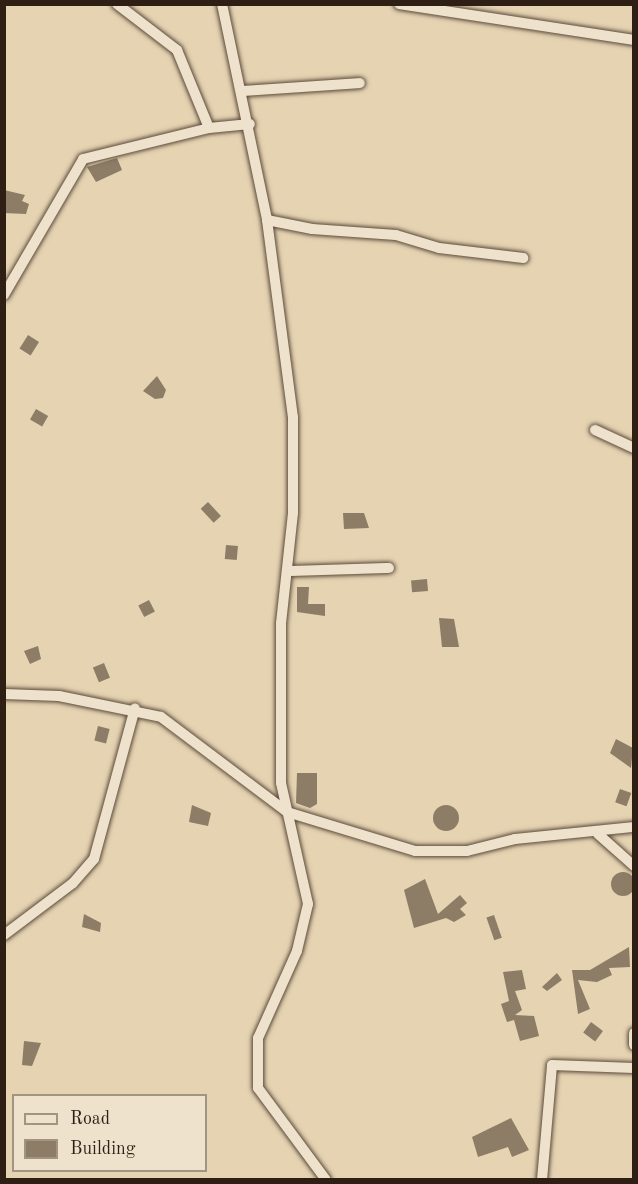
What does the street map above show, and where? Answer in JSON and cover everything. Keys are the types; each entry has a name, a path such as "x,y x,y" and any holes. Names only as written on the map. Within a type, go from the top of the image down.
{"street":[{"path":"117,4 177,50 209,128"},
{"path":"222,4 244,91 267,220 293,417 288,571 280,674 287,812 308,903 297,951 258,1038 258,1088 326,1179"},
{"path":"399,4 633,40"},
{"path":"244,91 360,83"},
{"path":"4,295 83,159 209,128 250,124"},
{"path":"267,220 312,230 396,235 439,248 523,258"},
{"path":"595,430 633,448"},
{"path":"288,571 389,568"},
{"path":"4,694 135,708 161,717 287,812 415,851 467,851 515,839 598,834 633,827"},
{"path":"4,935 73,883 94,859 135,708"},
{"path":"598,834 633,866"},
{"path":"633,1033 633,1045"},
{"path":"542,1179 552,1065 633,1068"}],"building":[{"path":"117,158 122,170 96,182 87,167"},
{"path":"4,190 25,195 22,201 29,204 26,214 4,213"},
{"path":"28,335 39,342 31,355 20,349"},
{"path":"157,376 166,390 163,398 155,399 143,391"},
{"path":"36,409 48,416 42,426 30,419"},
{"path":"208,502 221,516 214,523 201,509"},
{"path":"343,513 364,513 369,528 344,529"},
{"path":"226,545 238,546 237,560 225,559"},
{"path":"427,579 428,591 412,592 411,580"},
{"path":"297,587 309,587 308,604 325,604 325,616 297,612"},
{"path":"149,600 155,612 144,617 138,605"},
{"path":"439,618 454,619 459,647 442,647"},
{"path":"38,646 41,659 30,664 24,651"},
{"path":"104,663 110,678 99,682 93,667"},
{"path":"98,726 110,729 106,743 94,741"},
{"path":"616,739 633,748 631,768 610,753"},
{"path":"297,773 317,773 317,804 310,808 296,803"},
{"path":"620,789 631,793 626,806 615,802"},
{"path":"192,805 211,813 208,826 189,822"},
{"path":"446,805 455,809 459,818 455,827 446,831 437,827 433,818 437,809"},
{"path":"618,872 628,872 635,879 635,889 628,896 618,896 611,889 611,879"},
{"path":"425,879 438,914 460,895 467,903 460,909 466,915 454,922 446,918 414,928 404,890"},
{"path":"84,914 101,923 100,932 82,927"},
{"path":"494,915 502,938 494,940 486,918"},
{"path":"629,947 630,967 609,968 612,975 597,982 578,980 590,1009 578,1014 572,970 590,970"},
{"path":"522,970 526,989 515,991 522,1010 515,1015 534,1016 539,1036 520,1041 514,1020 507,1022 501,1004 509,1001 503,972"},
{"path":"557,973 562,980 547,991 542,987"},
{"path":"591,1022 603,1031 595,1041 583,1032"},
{"path":"24,1041 41,1043 32,1066 22,1065"},
{"path":"511,1118 529,1150 512,1157 508,1147 478,1157 472,1137"}]}
